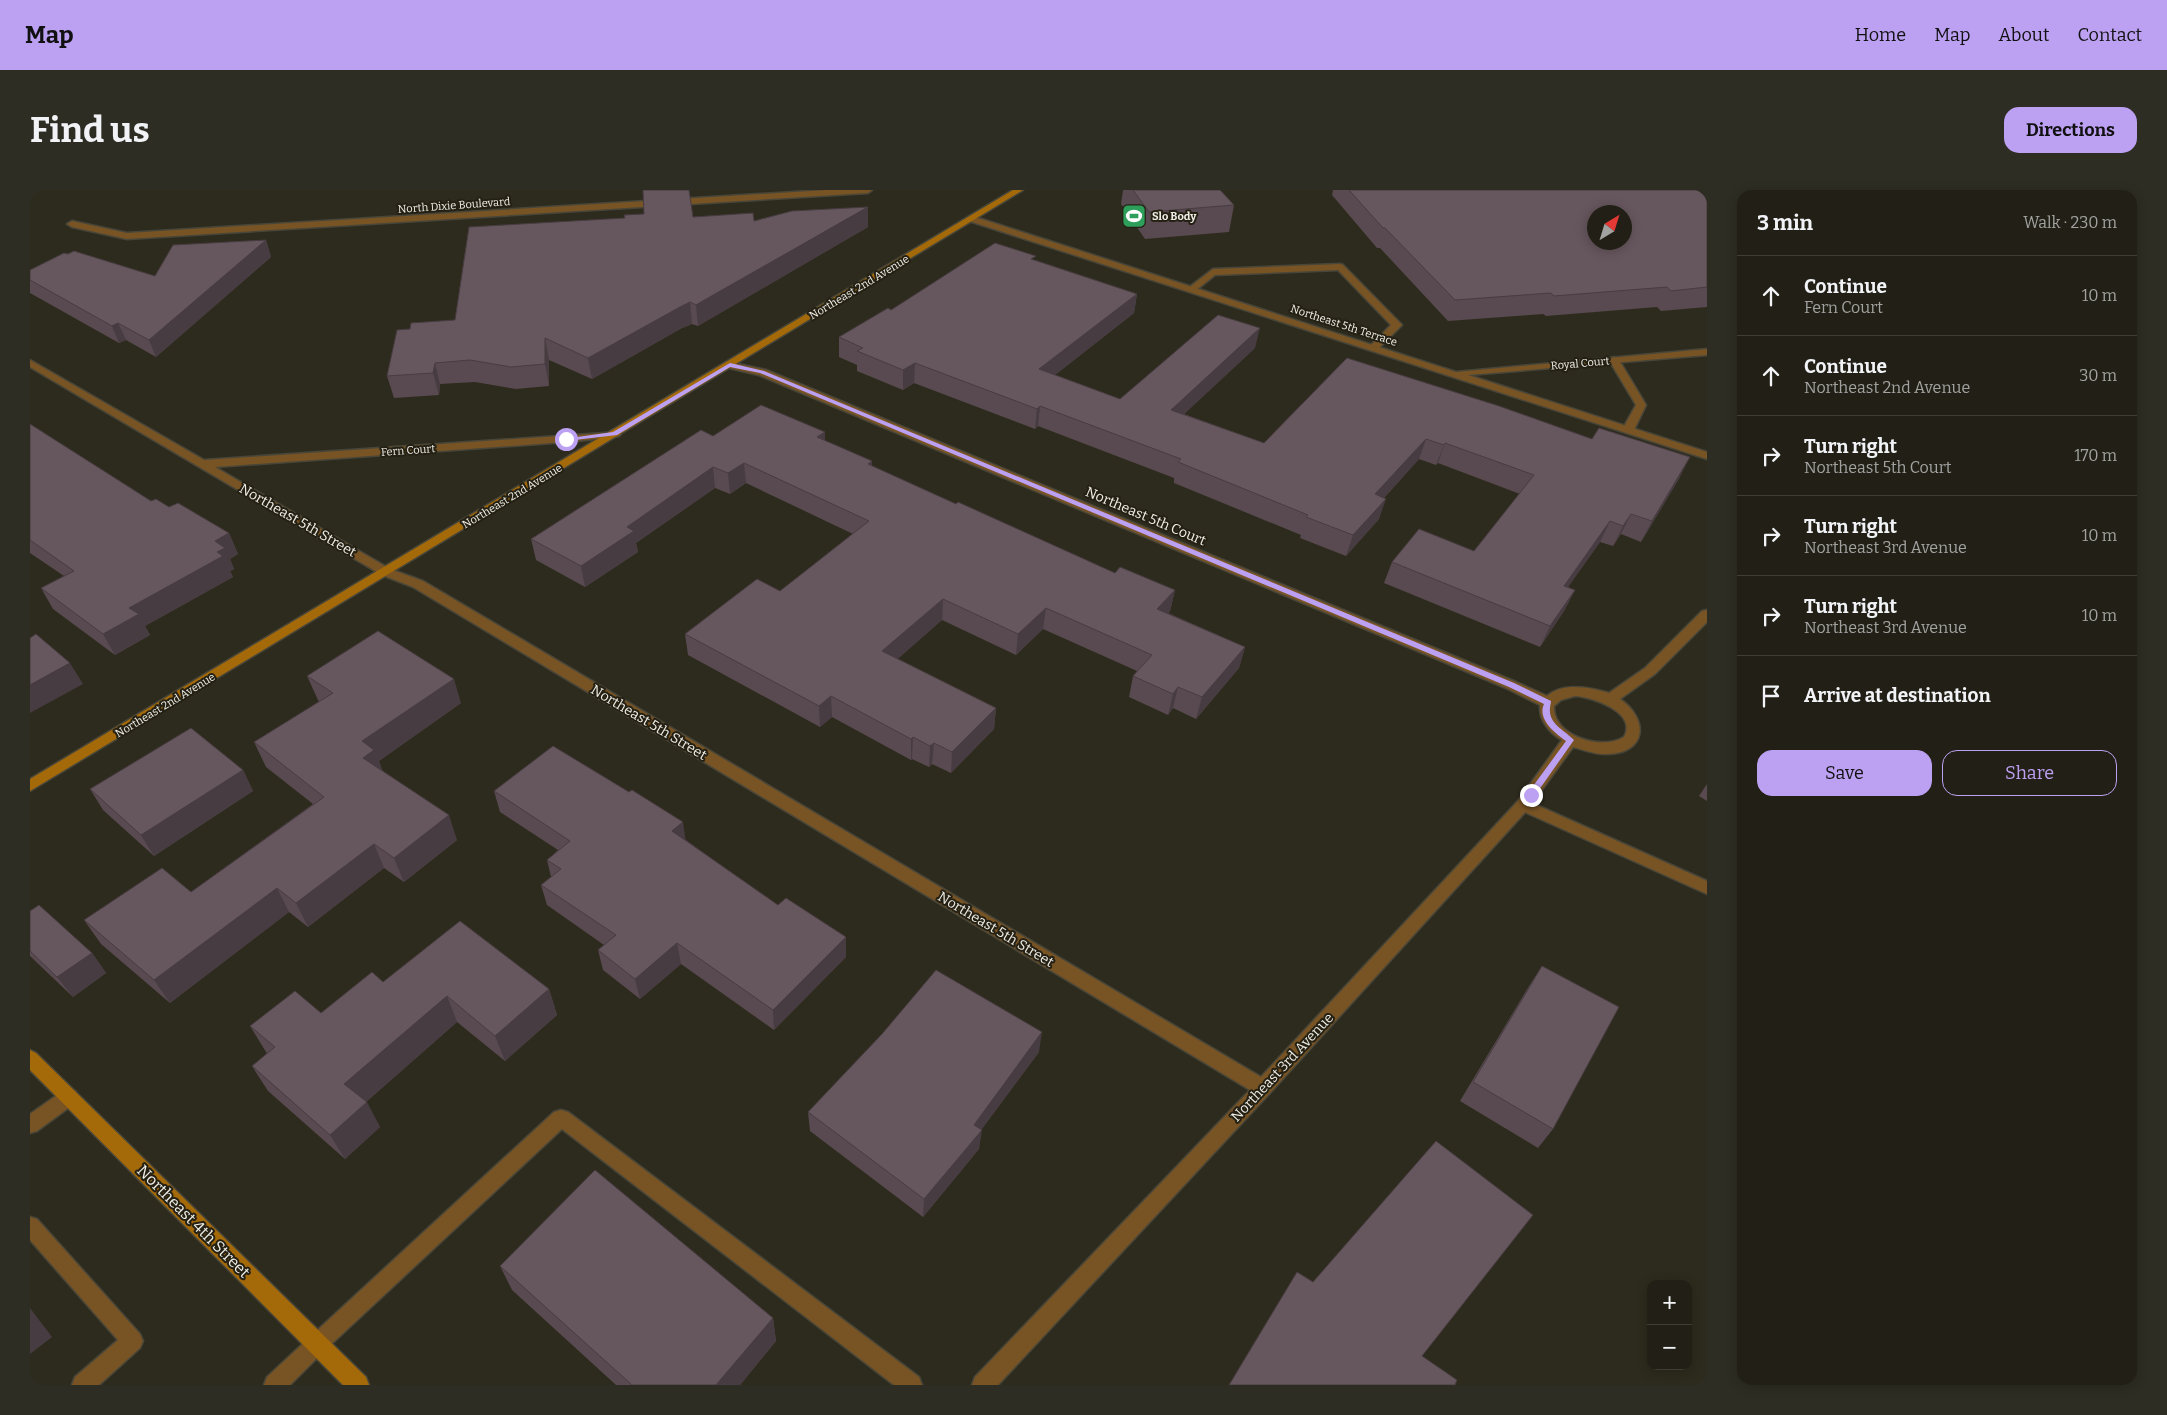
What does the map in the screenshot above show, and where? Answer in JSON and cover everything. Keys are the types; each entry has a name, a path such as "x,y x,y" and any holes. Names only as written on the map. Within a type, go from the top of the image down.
{"street":[{"name":"North Dixie Boulevard","path":"72,224 127,236 868,190"},
{"name":"Northeast 2nd Avenue","path":"30,786 1019,190"},
{"name":"Northeast 5th Terrace","path":"972,218 1707,456"},
{"path":"1192,289 1213,272 1340,267 1397,325 1373,348"},
{"name":"Royal Court","path":"1454,374 1707,352"},
{"path":"1614,360 1641,405 1628,430"},
{"name":"Northeast 5th Street","path":"30,363 386,572 418,584 1263,1088"},
{"name":"Northeast 5th Court","path":"730,365 771,376 1502,681 1548,703"},
{"name":"Fern Court","path":"201,464 556,440 615,434"},
{"path":"1609,700 1650,671 1707,614"},
{"path":"1575,691 1592,693 1609,700 1623,709 1632,720 1634,731 1631,741 1620,747 1605,749 1587,746 1570,740 1556,730 1548,719 1546,708 1548,703 1550,699 1560,693 1575,691"},
{"name":"Northeast 3rd Avenue","path":"983,1385 1263,1088 1523,805 1570,740"},
{"path":"1523,805 1707,888"},
{"name":"Northeast 4th Street","path":"30,1058 358,1385"},
{"path":"30,1125 69,1097"},
{"path":"274,1385 561,1118 911,1385"},
{"path":"30,1226 133,1341 84,1385"}],"building":[{"path":"643,190 689,190 693,217 753,213 754,221 792,211 868,207 696,305 690,302 588,358 545,338 545,364 511,367 470,360 435,363 433,373 387,376 397,330 410,329 411,323 455,320 469,227 625,218 624,215 644,214"},
{"path":"1133,190 1220,190 1234,205 1149,212"},
{"path":"1349,190 1707,190 1707,287 1671,291 1667,287 1554,296 1551,293 1455,300"},
{"path":"266,240 149,340 118,323 112,326 30,280 30,270 64,253 68,254 74,251 155,276 173,245"},
{"path":"995,243 1036,256 1031,259 1137,294 1039,369 1120,399 1218,315 1260,328 1171,410 1264,443 1347,358 1499,406 1592,439 1599,428 1690,457 1652,521 1631,514 1623,526 1610,521 1564,586 1575,590 1550,626 1392,562 1419,529 1474,551 1534,475 1445,443 1444,445 1426,439 1375,494 1386,499 1353,535 1178,462 1181,459 1040,406 1037,409 915,363 903,370 857,351 863,348 839,337 888,308 891,310"},
{"path":"761,405 825,432 817,437 872,461 868,464 956,504 958,502 1115,573 1120,567 1175,590 1157,609 1245,647 1202,697 1178,687 1173,694 1133,676 1152,655 1046,608 1018,634 943,599 882,651 996,708 952,752 934,743 930,746 913,737 911,739 831,696 819,706 685,634 757,579 780,591 869,521 744,463 728,473 713,467 627,527 634,531 581,566 531,539 701,430 713,436"},
{"path":"30,424 151,501 156,499 169,507 178,503 229,533 215,541 225,548 217,552 223,556 129,608 139,614 103,634 41,588 74,571 30,540"},
{"path":"378,631 454,679 362,741 374,750 363,758 449,815 394,858 374,844 296,903 277,888 154,980 84,920 162,868 191,892 324,797 254,742 333,693 307,676"},
{"path":"36,634 70,663 30,685 30,638"},
{"path":"191,728 243,770 141,835 90,789"},
{"path":"553,746 629,792 632,790 683,822 672,831 778,905 786,898 846,937 773,1010 677,943 635,979 598,950 616,935 541,885 561,869 547,860 570,841 494,791"},
{"path":"39,905 92,953 57,977 30,951 30,911"},
{"path":"460,921 549,989 495,1036 447,996 344,1084 367,1102 330,1135 252,1066 275,1047 250,1026 295,991 321,1013 372,972 383,982"},
{"path":"1542,966 1619,1007 1553,1129 1473,1082"},
{"path":"936,970 1042,1032 974,1125 982,1130 924,1199 808,1112 882,1034"},
{"path":"1436,1141 1533,1215 1422,1356 1457,1380 1455,1385 1229,1385 1297,1272 1313,1282"},
{"path":"595,1170 773,1318 716,1385 632,1385 500,1266"}],"place":[{"name":"Slo Body","path":"1134,216"}],"route":[{"path":"566,439 615,434 730,365 762,372 1511,685 1548,703 1546,708 1548,719 1556,730 1570,740 1531,795"}]}
